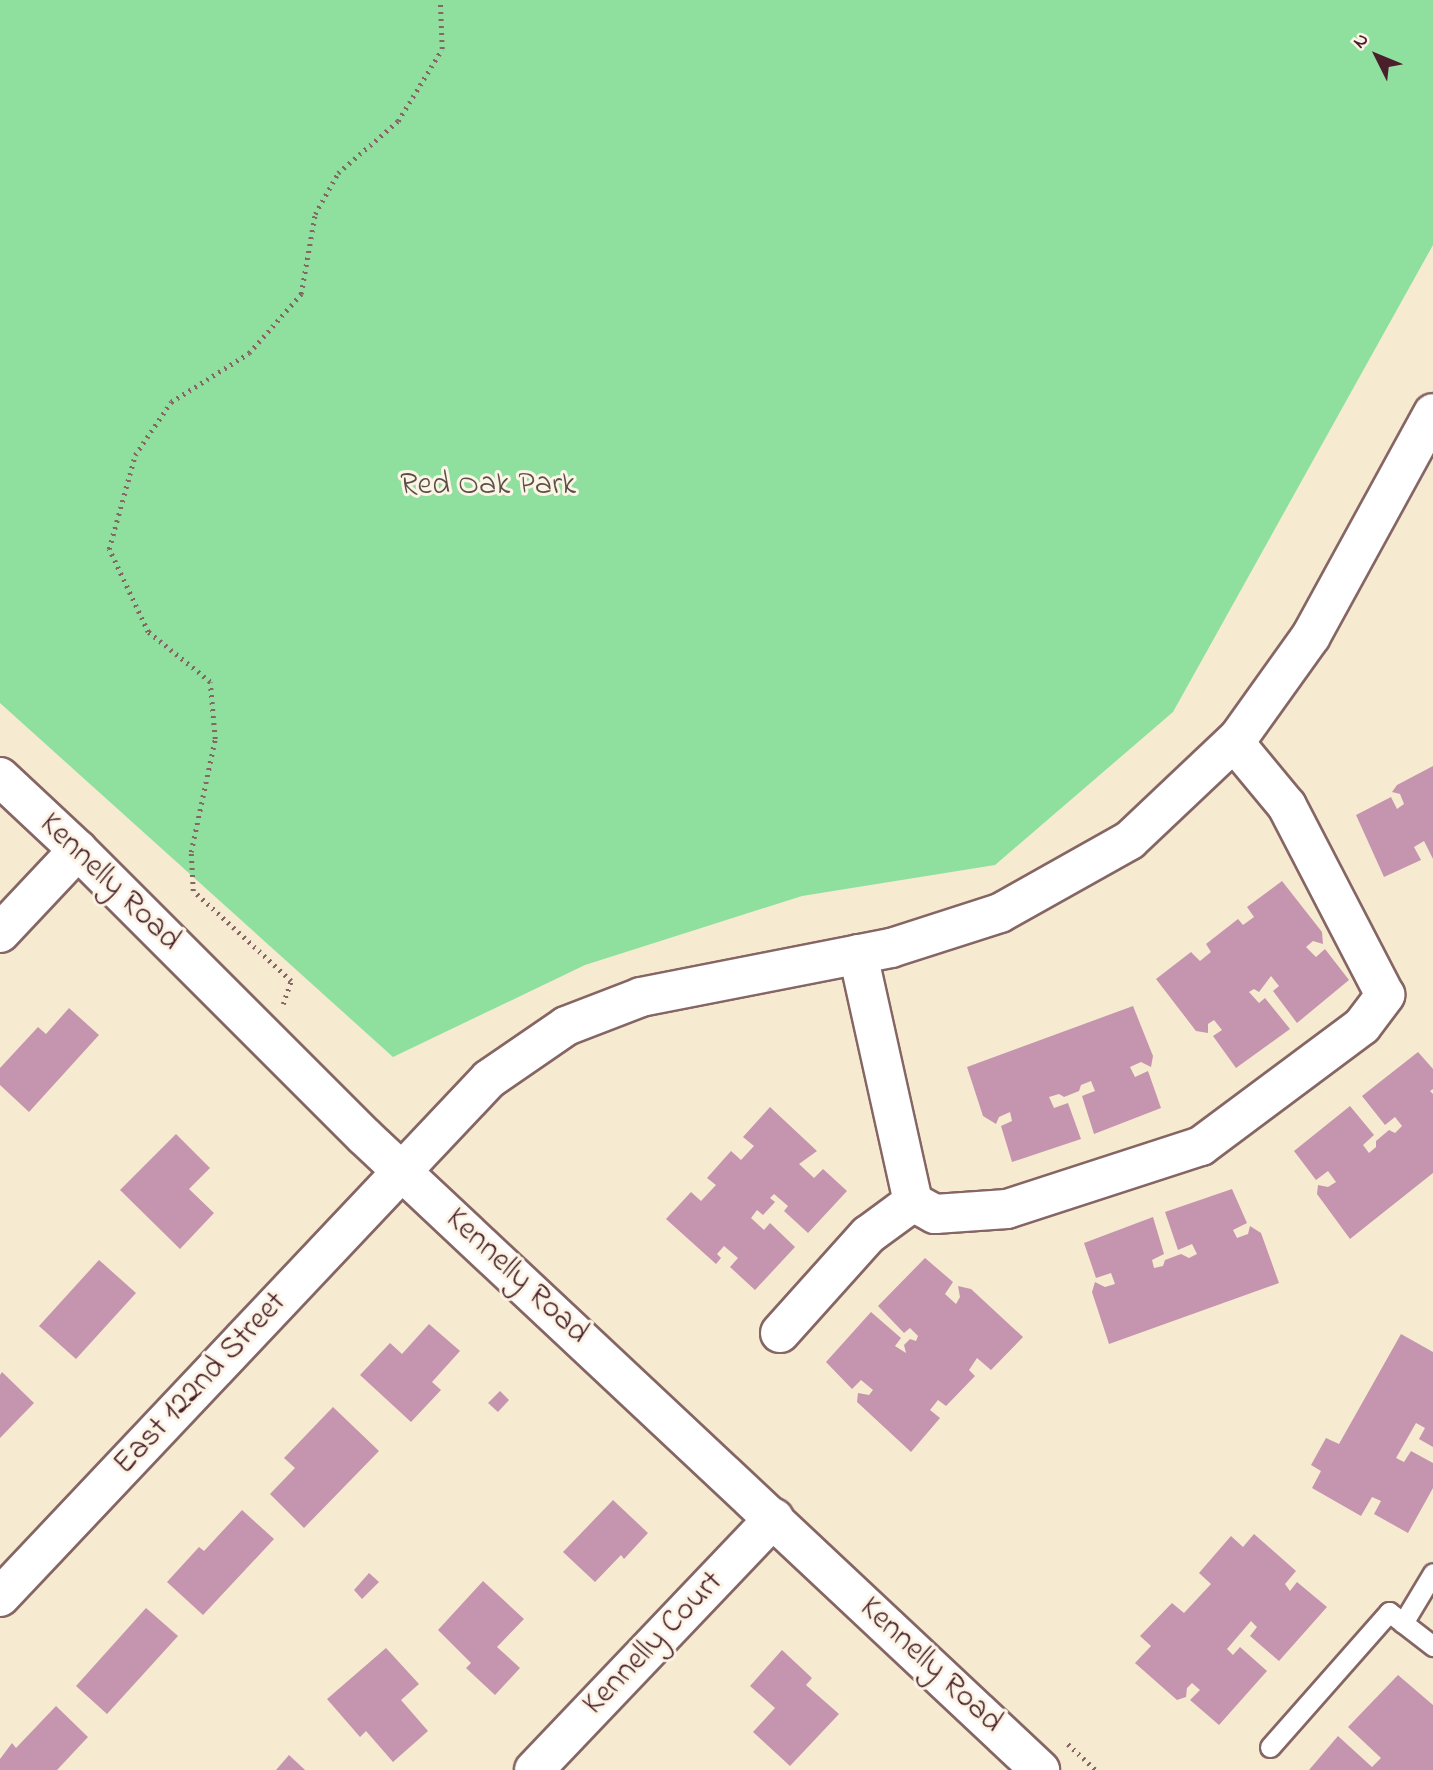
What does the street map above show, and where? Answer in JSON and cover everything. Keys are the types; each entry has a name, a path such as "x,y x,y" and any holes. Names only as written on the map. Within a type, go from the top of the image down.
{"street":[{"name":"East 122nd Street","path":"0,1597 489,1079 566,1026 641,998 891,948 1000,913 1130,840 1234,742 1311,636 1433,413"},
{"path":"859,954 913,1202 935,1214 1007,1209 1201,1146 1362,1026 1385,995 1287,806 1234,742"},
{"name":"Kennelly Road","path":"0,777 78,850 401,1171 1040,1770"},
{"path":"0,933 78,850"},
{"path":"780,1333 868,1235 913,1202"},
{"name":"Kennelly Court","path":"534,1770 774,1518"}],"lane":[{"path":"1403,1623 1433,1573"},
{"path":"1270,1747 1389,1612 1433,1646"}],"path":[{"path":"279,1013 291,981 193,891 191,852 215,739 210,682 148,632 109,549 135,455 171,402 250,353 301,294 315,214 338,173 398,121 442,49 440,0"}],"green space":[{"name":"Red Oak Park","path":"0,0 1433,0 1433,245 1173,712 995,865 802,896 585,965 393,1057 0,703"}],"building":[{"path":"1433,766 1433,859 1424,841 1414,847 1421,860 1384,877 1356,815 1391,797 1397,809 1404,804 1400,794 1392,792 1397,785"},
{"path":"1282,881 1322,932 1323,944 1313,941 1306,947 1316,957 1325,949 1349,980 1297,1023 1273,991 1279,986 1271,976 1259,992 1254,989 1249,992 1259,1003 1265,998 1290,1029 1236,1068 1213,1036 1222,1030 1214,1020 1208,1024 1208,1033 1196,1031 1156,979 1191,952 1200,961 1211,952 1206,944 1238,919 1243,925 1254,917 1247,907"},
{"path":"1133,1006 1153,1056 1151,1067 1141,1062 1130,1067 1135,1077 1148,1071 1161,1108 1094,1134 1082,1096 1095,1091 1091,1081 1081,1085 1079,1091 1064,1097 1059,1094 1049,1097 1054,1108 1068,1103 1081,1139 1012,1162 1001,1126 1012,1121 1010,1112 999,1117 996,1124 983,1116 967,1067"},
{"path":"69,1008 99,1035 29,1112 0,1085 0,1068 38,1027 46,1034"},
{"path":"1418,1052 1433,1069 1433,1089 1430,1091 1433,1094 1433,1173 1350,1239 1317,1194 1318,1185 1328,1187 1336,1182 1328,1171 1316,1180 1294,1151 1350,1106 1374,1135 1363,1145 1369,1153 1376,1147 1376,1141 1389,1130 1395,1133 1402,1126 1395,1117 1385,1125 1362,1096"},
{"path":"770,1107 817,1151 799,1164 814,1178 823,1169 847,1191 808,1233 784,1211 788,1206 774,1194 770,1198 775,1202 763,1215 757,1210 751,1218 764,1230 770,1223 795,1247 755,1290 730,1267 738,1258 724,1246 717,1254 721,1258 716,1264 666,1219 691,1192 701,1201 716,1185 707,1178 731,1151 741,1160 754,1146 743,1137"},
{"path":"176,1134 210,1168 189,1189 214,1213 180,1249 120,1190"},
{"path":"1232,1189 1247,1223 1233,1230 1237,1238 1248,1234 1250,1226 1261,1233 1279,1283 1109,1344 1092,1292 1095,1282 1105,1287 1115,1284 1111,1273 1096,1278 1084,1243 1153,1217 1164,1254 1152,1260 1154,1268 1163,1266 1165,1260 1181,1254 1189,1258 1197,1254 1192,1244 1178,1250 1165,1212"},
{"path":"925,1258 953,1282 945,1294 956,1304 960,1297 958,1286 971,1289 1023,1337 991,1370 977,1358 969,1370 975,1376 946,1406 938,1400 930,1410 940,1418 911,1452 857,1402 858,1393 869,1395 873,1390 861,1380 852,1389 826,1362 871,1312 901,1338 895,1346 906,1353 904,1345 910,1339 916,1341 918,1336 910,1328 904,1333 878,1306"},
{"path":"99,1260 136,1293 76,1359 39,1326"},
{"path":"429,1324 460,1351 432,1382 441,1390 411,1422 360,1375 390,1343 402,1354"},
{"path":"1401,1334 1433,1352 1433,1447 1419,1439 1425,1428 1416,1423 1396,1458 1404,1462 1411,1451 1433,1463 1433,1488 1408,1533 1374,1514 1381,1501 1372,1497 1361,1516 1312,1488 1321,1471 1311,1465 1326,1438 1339,1444"},
{"path":"2,1372 34,1403 0,1438 0,1375"},
{"path":"500,1391 509,1400 498,1412 488,1403"},
{"path":"333,1407 379,1451 304,1528 270,1494 295,1468 284,1458"},
{"path":"613,1500 648,1533 624,1559 621,1555 595,1582 563,1552"},
{"path":"242,1510 274,1539 203,1615 167,1582 199,1547 204,1551"},
{"path":"1254,1534 1296,1571 1285,1584 1290,1591 1297,1582 1327,1607 1279,1661 1250,1636 1257,1627 1251,1621 1227,1649 1233,1655 1240,1647 1267,1671 1219,1725 1190,1700 1200,1690 1192,1683 1187,1688 1186,1697 1177,1700 1135,1663 1151,1646 1140,1636 1172,1603 1184,1613 1211,1584 1199,1573 1231,1536 1243,1547"},
{"path":"369,1573 379,1582 362,1599 354,1590"},
{"path":"483,1581 524,1619 497,1647 520,1668 495,1695 466,1668 471,1663 438,1630"},
{"path":"146,1608 178,1636 107,1714 76,1686"},
{"path":"386,1648 419,1684 401,1700 428,1731 393,1762 366,1731 360,1737 327,1699"},
{"path":"782,1650 812,1678 806,1685 839,1714 790,1766 753,1732 775,1708 750,1686"},
{"path":"1398,1675 1433,1705 1433,1770 1309,1770 1338,1736 1372,1767 1381,1758 1348,1727"},
{"path":"56,1706 88,1737 57,1770 0,1770 0,1759 12,1743 16,1748"},
{"path":"289,1755 305,1770 276,1770"}]}
